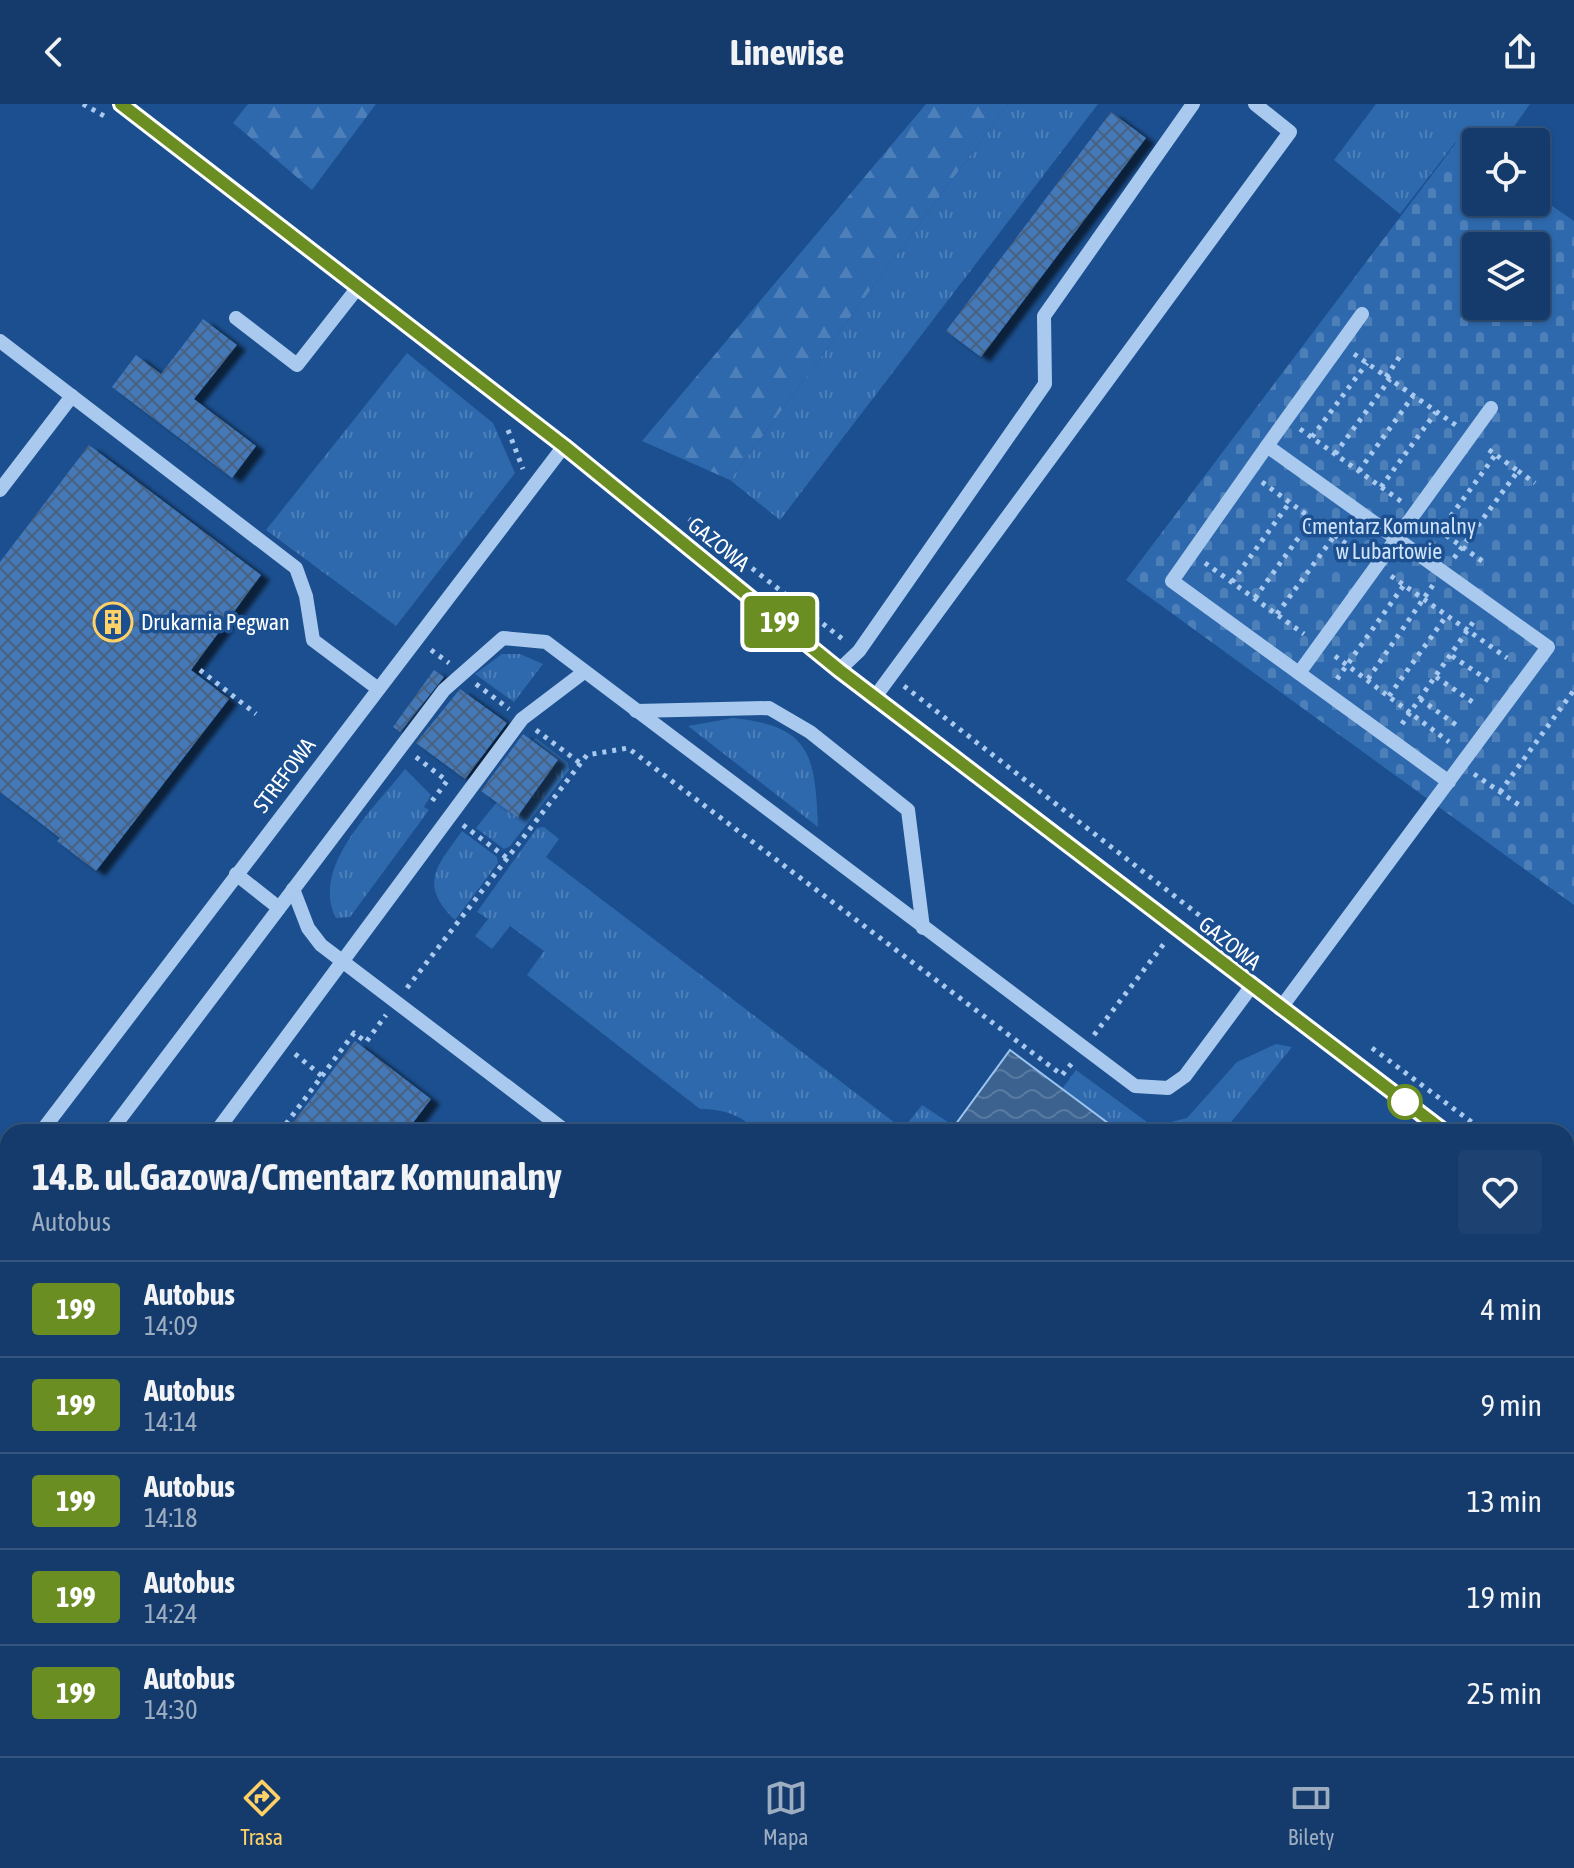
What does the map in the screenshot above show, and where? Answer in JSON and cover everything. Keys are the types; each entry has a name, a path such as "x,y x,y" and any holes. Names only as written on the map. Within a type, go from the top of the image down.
{"street":[{"name":"GAZOWA","path":"121,104 564,446 839,670 1434,1124"},
{"path":"839,670 859,651 1045,384 1044,316 1193,104"},
{"path":"875,697 1290,132 1255,104"},
{"path":"236,318 297,365 359,286"},
{"path":"1362,314 1172,581 1449,782"},
{"path":"0,341 296,568 306,596 313,640 377,688"},
{"path":"0,490 72,396"},
{"path":"1299,673 1491,408"},
{"name":"STREFOWA","path":"47,1124 564,446"},
{"path":"1267,446 1395,541 1548,647 1280,1009"},
{"path":"116,1124 444,690 503,638 546,642 1135,1086 1168,1088 1185,1076 1251,987"},
{"path":"222,1124 522,719 584,672"},
{"path":"636,711 769,708 810,732 908,810 923,928"},
{"path":"236,874 279,908"},
{"path":"293,889 308,928 321,945 556,1124"}],"path":[{"path":"1340,344 1436,412 1458,424 1449,439"},
{"path":"1335,454 1400,356"},
{"path":"1312,437 1367,363"},
{"path":"1359,471 1413,396"},
{"path":"1381,487 1436,412"},
{"path":"1286,419 1482,561"},
{"path":"1470,436 1535,483"},
{"path":"1440,531 1496,454"},
{"path":"1368,679 1518,471"},
{"path":"1249,472 1507,658"},
{"path":"1403,503 1412,490"},
{"path":"1232,582 1290,502"},
{"path":"1277,614 1353,510"},
{"path":"683,514 859,651"},
{"path":"1255,598 1312,519"},
{"path":"1327,693 1404,585"},
{"path":"1391,740 1486,604"},
{"path":"1389,696 1447,615"},
{"path":"416,638 580,763"},
{"path":"1452,656 1489,681"},
{"path":"200,670 256,714"},
{"path":"889,674 1260,963"},
{"path":"1436,677 1474,703"},
{"path":"1500,792 1574,690"},
{"path":"1420,699 1459,727"},
{"path":"1410,713 1449,742"},
{"path":"286,1124 354,1033 366,1042 587,755 628,748 1062,1075 1191,910"},
{"path":"1461,765 1519,805"},
{"path":"1370,1047 1474,1124"}],"green space":[{"path":"248,104 376,104 312,190 233,123"},
{"path":"926,104 1008,104 730,480 642,441"},
{"path":"1008,104 1098,104 780,520 730,480"},
{"path":"1376,104 1530,104 1513,128 1462,128 1462,147 1455,143 1400,214 1334,160"},
{"name":"Cmentarz Komunalny w Lubartowie","path":"1456,143 1462,147 1462,216 1550,216 1550,205 1574,221 1574,905 1126,580"},
{"path":"407,353 493,423 515,473 396,626 266,530"},
{"path":"502,654 520,654 543,664 514,702 475,674"},
{"path":"733,718 779,728 804,748 814,781 818,827 688,726"},
{"path":"536,738 568,763 569,770 510,846 504,849 476,828 497,802 517,816 558,760 532,741"},
{"path":"405,769 431,795 424,807 429,810 350,917 336,918 330,898 338,858 363,820"},
{"path":"544,827 559,839 546,857 896,1124 748,1124 731,1114 700,1109 527,975 544,951 510,926 492,949 475,936 488,919 477,912 537,828"},
{"path":"462,831 497,857 498,863 455,920 437,896 434,885 439,865"},
{"path":"1276,1044 1292,1047 1229,1124 1109,1124 1062,1089 1076,1070 1147,1122 1167,1123 1187,1118 1237,1062"},
{"path":"922,1105 951,1124 907,1124"}],"water":[{"path":"1010,1050 1109,1124 956,1124"}],"building":[{"path":"1111,112 1146,138 981,357 946,331"},
{"path":"203,319 237,345 194,399 256,446 232,478 112,387 136,355 161,374"},
{"name":"Drukarnia Pegwan","path":"89,445 261,575 191,670 229,699 96,871 57,841 60,838 0,792 0,562"},
{"path":"434,670 444,677 400,732 393,727"},
{"path":"460,689 507,723 465,779 416,743"},
{"path":"523,734 558,760 517,817 481,791"},
{"path":"355,1041 431,1099 412,1124 292,1124"}],"bus line":[{"name":"199","path":"121,104 564,446 839,670 1434,1124"}],"place":[{"name":"Drukarnia Pegwan","path":"113,622"}]}
